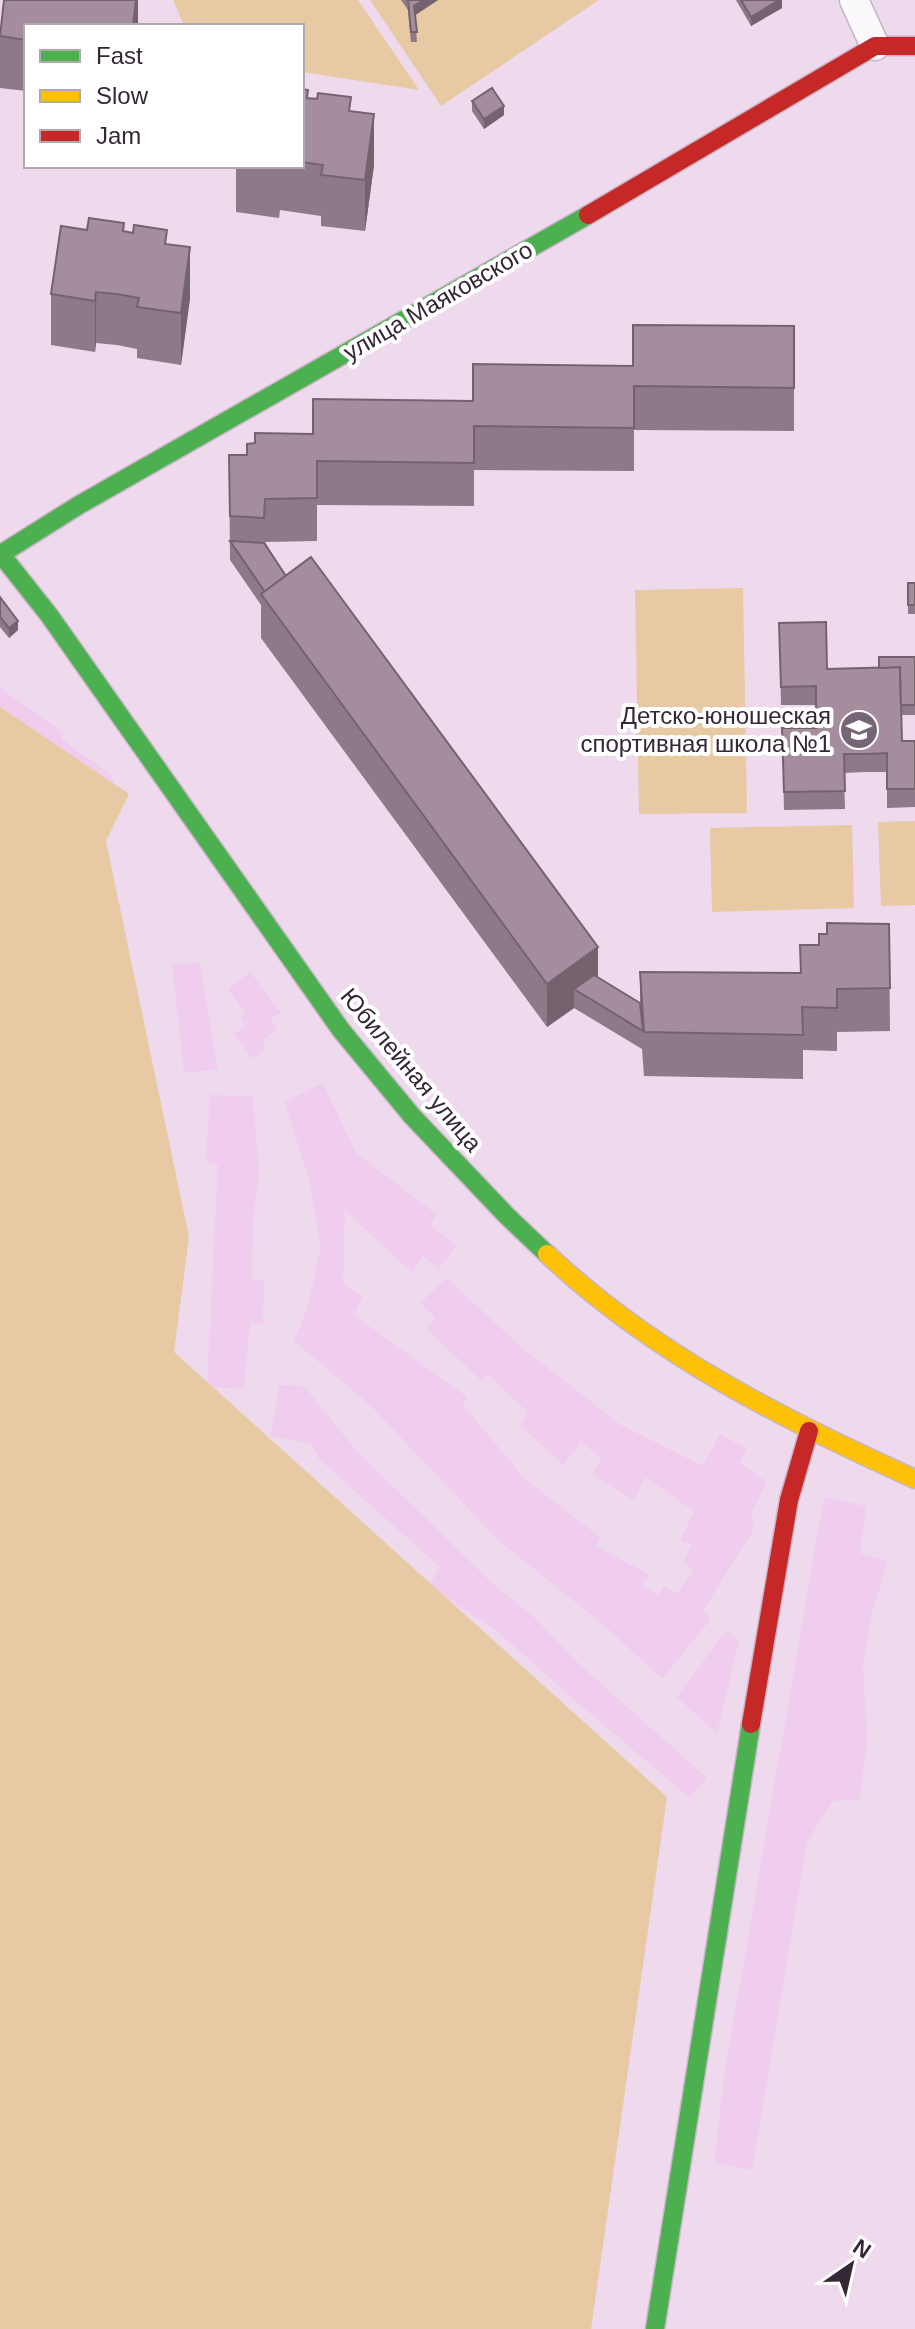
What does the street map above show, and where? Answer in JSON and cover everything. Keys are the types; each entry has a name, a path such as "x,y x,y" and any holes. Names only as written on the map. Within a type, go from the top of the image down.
{"street":[{"path":"854,0 875,46 915,46"},
{"name":"улица Маяковского","path":"0,554 79,505 581,219 875,46"},
{"name":"Юбилейная улица","path":"0,554 49,615 341,1030 412,1116 507,1216 617,1314 670,1351 809,1431 915,1479"},
{"path":"655,2329 789,1500 809,1431"}],"shaded area":[{"path":"173,0 358,0 419,90 304,72 304,24 183,24"},
{"path":"370,0 599,0 441,106"},
{"path":"743,588 747,813 639,814 635,590"},
{"path":"0,688 64,733 61,739 111,775 114,783 104,796 0,724"},
{"path":"0,707 129,794 106,841 189,1237 174,1352 667,1797 591,2329 0,2329"},
{"path":"915,821 915,905 881,906 878,822"},
{"path":"852,825 854,908 712,912 710,828"},
{"path":"200,963 218,1069 184,1073 172,964"},
{"path":"250,972 281,1012 270,1019 277,1029 262,1041 266,1048 253,1059 234,1034 246,1025 240,1018 246,1014 228,989"},
{"path":"323,1083 356,1153 436,1214 430,1225 457,1245 438,1269 423,1256 412,1272 345,1211 343,1284 363,1297 354,1315 467,1397 463,1405 525,1479 600,1537 596,1546 650,1575 642,1586 659,1595 664,1586 677,1594 693,1570 683,1563 692,1544 681,1540 694,1511 645,1477 634,1500 592,1474 602,1459 581,1442 563,1465 520,1425 528,1412 487,1374 482,1381 426,1329 435,1318 420,1303 447,1278 521,1347 621,1425 703,1466 720,1434 747,1449 740,1463 767,1482 751,1513 754,1529 703,1611 711,1619 662,1679 606,1627 499,1541 371,1406 294,1341 308,1306 321,1245 310,1184 285,1102"},
{"path":"210,1095 253,1096 259,1175 253,1221 252,1280 264,1281 263,1323 250,1324 244,1389 207,1387 218,1165 206,1162"},
{"path":"280,1385 304,1386 354,1448 494,1585 532,1615 581,1666 707,1778 690,1798 497,1631 429,1586 440,1567 319,1459 312,1444 270,1436"},
{"path":"824,1497 866,1506 860,1553 887,1562 871,1617 863,1667 867,1740 860,1800 833,1801 807,1842 752,2170 714,2163 725,2071"},
{"path":"726,1630 739,1640 717,1734 677,1697"}],"building":[{"path":"4,0 136,0 133,24 24,24 24,40 0,36"},
{"path":"408,0 424,0 414,6 417,32 411,32"},
{"path":"741,0 779,0 751,17"},
{"path":"492,88 504,106 484,119 472,101"},
{"path":"304,89 308,90 307,98 317,99 318,93 351,97 349,111 374,114 365,180 321,175 323,165 304,162"},
{"path":"89,218 124,223 123,231 133,233 134,225 167,230 165,244 190,247 181,313 137,307 139,298 117,294 96,292 95,301 51,294 61,226 87,230"},
{"path":"633,325 794,326 794,388 634,386 634,428 474,426 474,463 317,461 317,498 265,499 264,518 230,516 229,455 247,455 247,444 255,443 255,433 313,434 313,399 473,401 473,364 633,366"},
{"path":"230,541 264,543 286,576 265,592"},
{"path":"311,557 598,947 547,984 261,594"},
{"path":"908,583 915,583 915,605 908,605"},
{"path":"0,597 18,621 9,628 0,617"},
{"name":"Детско-юношеская спортивная школа №1","path":"826,622 827,669 900,667 902,741 915,741 915,789 887,789 887,753 844,754 845,791 784,792 782,728 816,728 816,686 781,687 779,623"},
{"path":"879,657 915,657 915,705 901,705 900,667 879,668"},
{"path":"827,923 889,924 890,988 837,989 837,1008 802,1007 803,1035 644,1032 640,972 801,973 800,945 819,945 819,934 827,934"},
{"path":"594,975 640,1003 643,1031 574,989"}],"traffic: fast":[{"path":"1,554 79,505 588,215"},
{"path":"0,553 49,615 341,1030 412,1116 547,1254"},
{"path":"655,2329 751,1724"}],"traffic: slow":[{"path":"547,1254 588,1290 675,1354 769,1408 915,1479"}],"traffic: jam":[{"path":"588,215 875,46 915,46"},
{"path":"751,1724 789,1500 809,1431"}],"place":[{"name":"Детско-юношеская спортивная школа №1","path":"859,730"}]}
